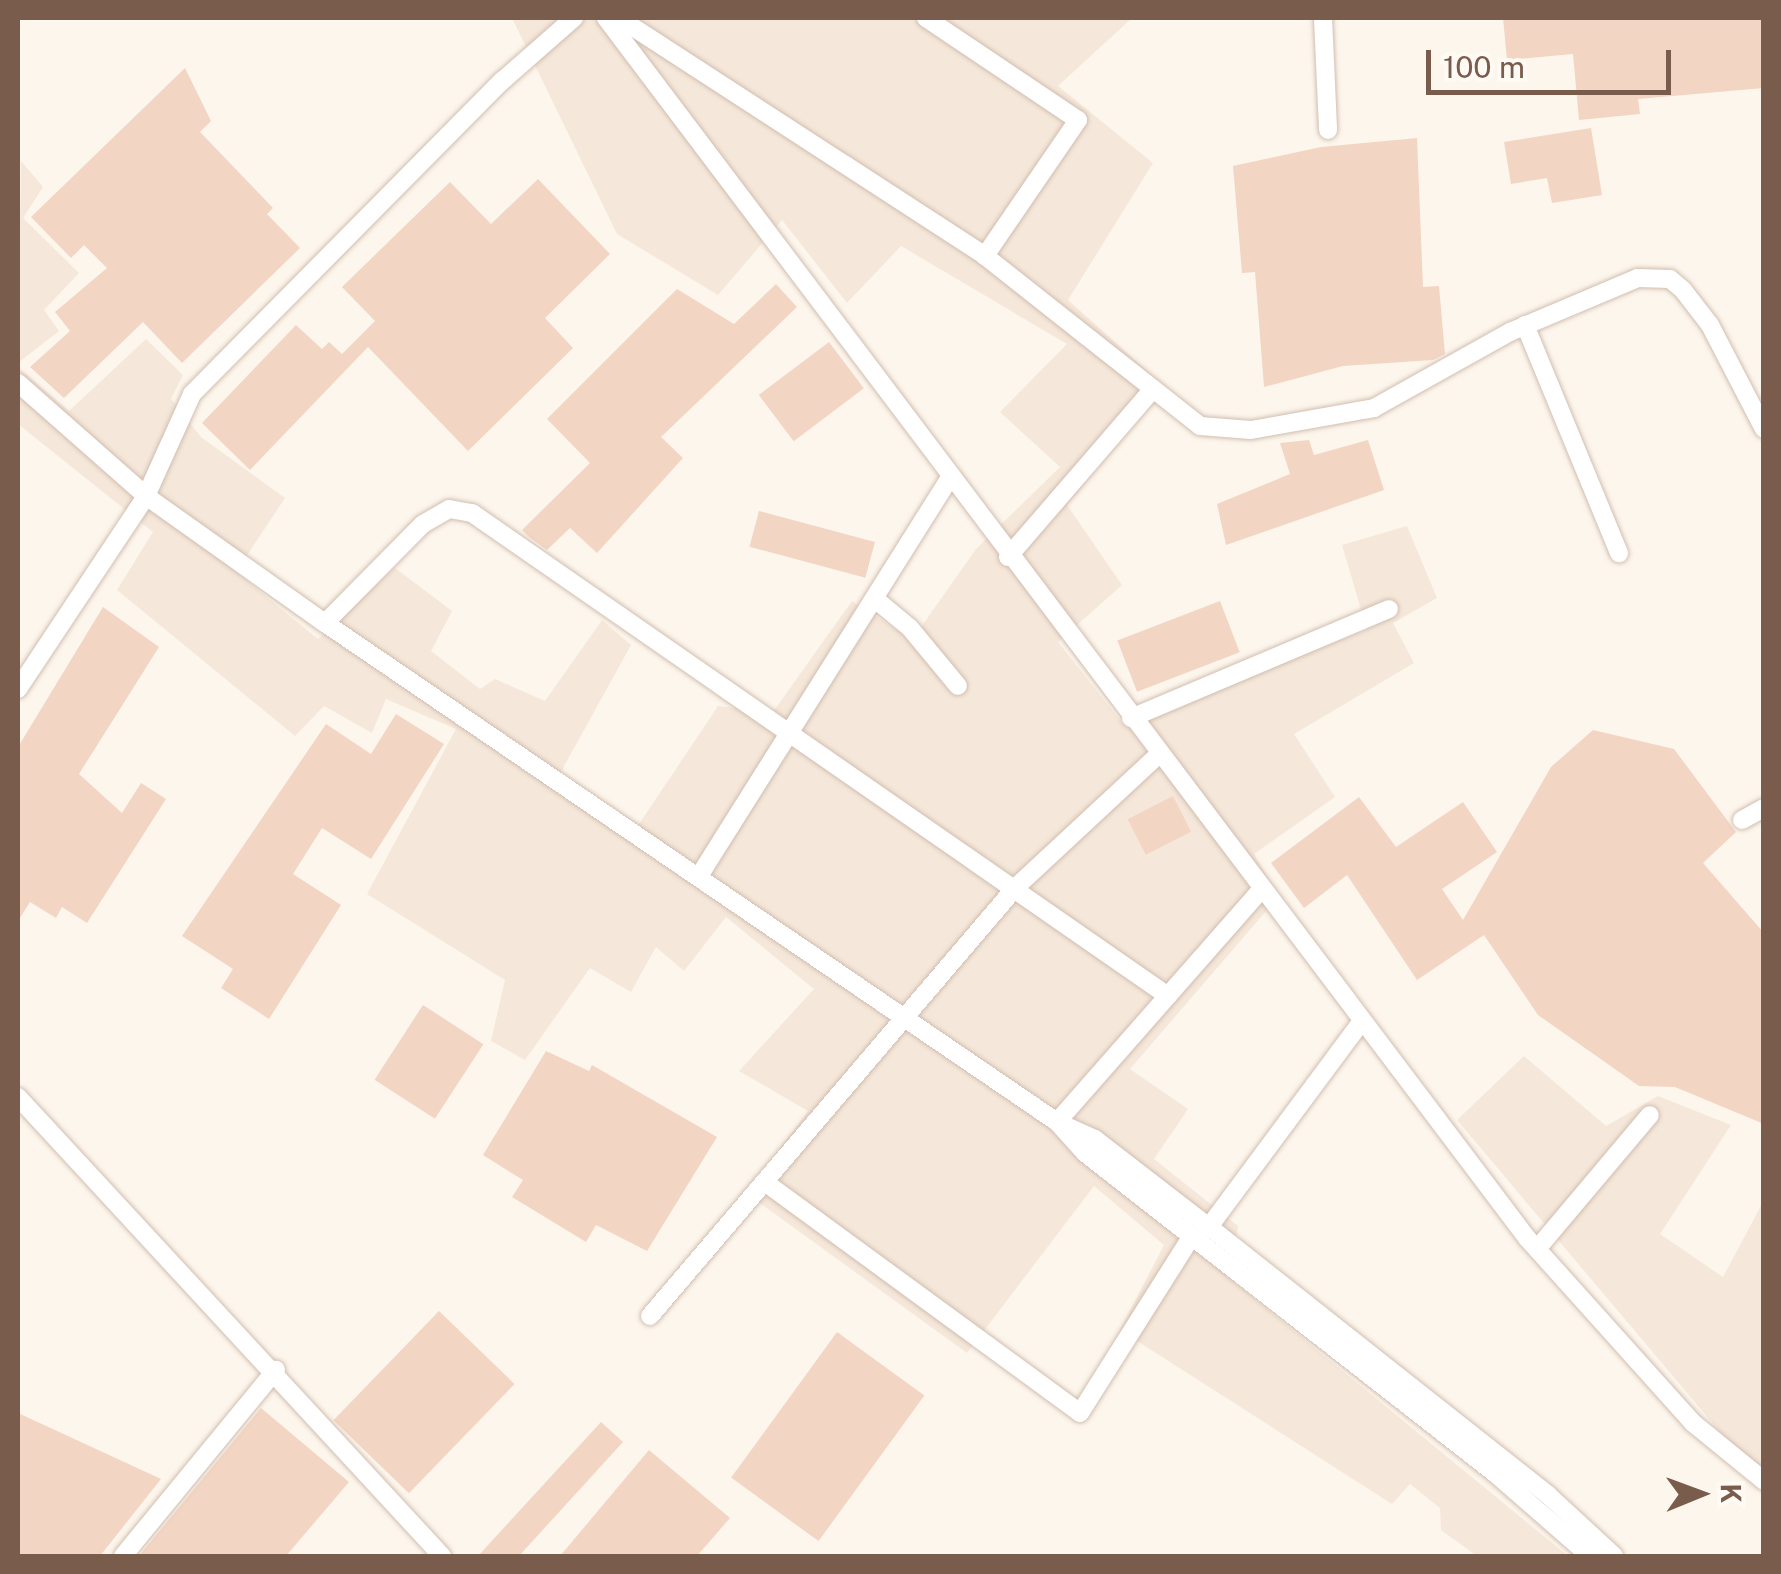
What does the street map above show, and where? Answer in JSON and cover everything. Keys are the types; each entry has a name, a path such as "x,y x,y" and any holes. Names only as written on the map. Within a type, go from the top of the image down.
{"street":[{"path":"18,689 146,496 192,394 502,81 574,18"},
{"path":"606,18 1008,556 1537,1250 1693,1423 1764,1481"},
{"path":"620,18 985,256 1200,426 1250,430 1374,408 1525,326 1638,278 1670,279 1710,325 1764,429"},
{"path":"926,18 1078,120 985,256"},
{"path":"1323,18 1328,130"},
{"path":"1525,326 1620,552"},
{"path":"18,384 146,496 324,623 700,874 1057,1122 1095,1139 1537,1486 1614,1556"},
{"path":"1008,556 1154,389"},
{"path":"700,874 950,478"},
{"path":"324,623 423,524 449,509 472,513 789,738 1015,888 1168,996"},
{"path":"875,599 910,628 958,686"},
{"path":"1132,718 1389,609"},
{"path":"650,1316 910,1019 1015,888 1159,754"},
{"path":"1742,820 1764,808"},
{"path":"1057,1122 1262,890"},
{"path":"1209,1227 1362,1021"},
{"path":"18,1098 276,1370 442,1556"},
{"path":"1537,1250 1650,1115"},
{"path":"1057,1122 1085,1153 1507,1482 1590,1556"},
{"path":"766,1183 928,1308 1080,1412 1192,1236"},
{"path":"123,1556 276,1370"}],"shaded area":[{"path":"512,18 1132,18 1058,86 1153,163 1068,300 1164,386 1067,505 1122,585 1058,642 1123,724 1367,630 1342,545 1407,526 1437,598 1393,623 1414,663 1294,734 1335,797 1254,854 1279,896 1130,1069 1188,1109 1154,1159 1238,1226 1229,1278 1568,1556 1477,1556 1441,1530 1440,1508 1410,1484 1392,1504 1120,1330 1164,1245 1094,1186 967,1353 746,1193 808,1111 739,1071 814,989 726,917 684,971 656,947 631,992 590,968 525,1060 491,1041 505,980 367,894 456,729 386,699 372,733 324,706 295,736 117,590 153,532 18,424 18,367 69,411 146,339 183,375 171,399 201,437 285,498 236,572 318,639 395,568 452,611 431,651 480,689 495,679 545,701 602,620 631,645 552,788 631,836 718,706 773,712 852,601 912,640 976,549 1060,467 1000,412 1067,344 901,246 847,303 782,220 718,295 617,234"},
{"path":"21,161 43,187 23,218 79,273 44,310 59,331 18,363"},
{"path":"1524,1056 1606,1126 1658,1096 1731,1125 1660,1234 1723,1277 1763,1202 1763,1483 1457,1120"}],"building":[{"path":"1503,18 1764,18 1764,88 1638,99 1640,114 1579,120 1573,54 1507,60"},
{"path":"185,68 211,121 200,132 273,208 267,214 300,248 182,363 143,322 64,398 30,367 70,331 55,312 107,268 84,245 71,258 31,217"},
{"path":"1591,128 1602,195 1552,203 1547,178 1511,184 1504,142"},
{"path":"1417,138 1423,287 1439,286 1445,354 1433,360 1343,366 1264,387 1255,272 1242,273 1233,166 1321,147"},
{"path":"538,179 610,254 545,318 573,348 468,451 368,347 250,470 202,423 296,325 322,349 329,342 342,354 375,321 342,287 450,182 491,224"},
{"path":"776,284 797,307 661,437 683,458 597,553 570,528 547,550 522,530 590,463 547,419 677,289 734,324"},
{"path":"829,342 864,388 794,441 759,395"},
{"path":"1309,440 1314,455 1368,440 1384,490 1226,545 1217,504 1290,474 1280,443"},
{"path":"759,511 875,542 865,578 749,547"},
{"path":"1220,601 1240,652 1137,692 1117,640"},
{"path":"103,607 159,647 79,774 122,813 141,783 166,799 87,923 62,907 56,918 30,902 18,921 18,747"},
{"path":"396,714 444,744 371,859 322,828 293,874 341,905 269,1019 221,988 233,969 182,936 326,724 371,754"},
{"path":"1593,730 1674,749 1736,832 1703,863 1764,933 1764,1124 1675,1087 1639,1086 1538,1015 1484,935 1417,980 1347,875 1304,908 1271,863 1359,797 1396,847 1463,802 1497,852 1442,889 1463,920 1551,767"},
{"path":"1173,796 1191,832 1146,855 1128,819"},
{"path":"423,1005 483,1044 435,1119 375,1080"},
{"path":"546,1051 589,1071 592,1065 717,1137 647,1251 596,1225 586,1242 512,1197 523,1180 483,1155"},
{"path":"439,1311 515,1384 409,1493 333,1420"},
{"path":"837,1332 924,1395 819,1541 731,1478"},
{"path":"261,1408 349,1482 286,1556 139,1556"},
{"path":"18,1413 161,1479 100,1556 18,1556"},
{"path":"601,1422 623,1442 519,1556 478,1556"},
{"path":"649,1450 730,1518 697,1556 560,1556"}]}
